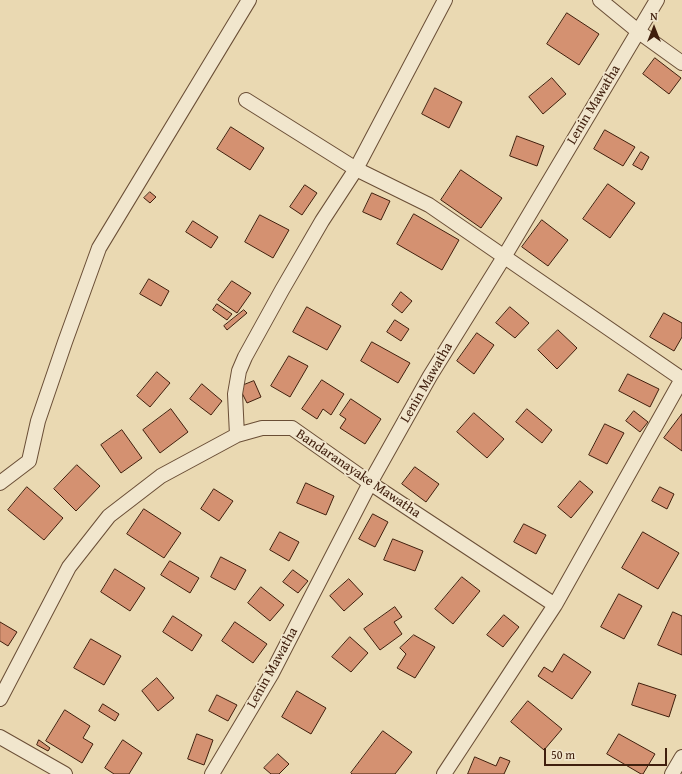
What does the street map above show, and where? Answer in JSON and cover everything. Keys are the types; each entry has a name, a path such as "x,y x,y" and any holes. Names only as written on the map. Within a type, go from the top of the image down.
{"street":[{"path":"0,483 29,461 38,421 64,342 99,248 249,0"},
{"path":"237,435 236,394 239,371 245,357 322,221 356,169 446,0"},
{"path":"600,0 639,32 682,63"},
{"name":"Lenin Mawatha","path":"212,774 271,675 370,483 430,376 504,257 657,0"},
{"path":"246,100 356,169 429,205 682,379 555,605 444,774"},
{"name":"Bandaranayake Mawatha","path":"0,699 69,567 109,516 161,476 237,435 262,428 292,428 370,483 555,605"},
{"path":"0,737 65,774"},
{"path":"672,774 682,757"}],"building":[{"path":"567,13 599,34 579,65 547,44"},
{"path":"655,58 681,78 669,94 643,74"},
{"path":"552,78 566,94 543,114 529,97"},
{"path":"435,88 462,102 449,128 422,114"},
{"path":"231,127 264,148 250,170 217,149"},
{"path":"605,130 635,147 623,166 594,149"},
{"path":"517,136 544,146 537,166 510,156"},
{"path":"641,152 649,157 642,170 633,165"},
{"path":"461,170 502,198 481,228 441,200"},
{"path":"608,184 635,203 610,238 583,219"},
{"path":"305,185 317,193 302,215 290,207"},
{"path":"150,192 156,197 150,203 144,198"},
{"path":"372,193 390,201 381,220 363,212"},
{"path":"414,214 459,240 442,270 397,244"},
{"path":"260,215 289,230 273,258 245,242"},
{"path":"542,220 568,240 548,266 522,247"},
{"path":"193,221 218,237 211,248 186,232"},
{"path":"149,279 169,291 161,306 140,294"},
{"path":"232,281 251,293 237,313 218,300"},
{"path":"401,292 412,301 402,313 392,305"},
{"path":"217,304 232,314 227,320 213,310"},
{"path":"307,307 341,326 327,350 293,332"},
{"path":"510,307 529,323 515,338 496,323"},
{"path":"244,310 247,313 227,330 224,326"},
{"path":"664,313 682,323 682,337 674,351 650,337"},
{"path":"395,320 409,329 401,341 387,332"},
{"path":"558,330 577,348 557,369 538,350"},
{"path":"477,333 494,345 474,374 457,361"},
{"path":"372,342 410,363 398,383 361,361"},
{"path":"289,356 308,366 290,397 271,386"},
{"path":"157,372 170,383 150,407 137,396"},
{"path":"628,374 659,389 650,407 619,391"},
{"path":"322,380 344,394 331,415 323,409 317,419 302,409"},
{"path":"254,381 261,397 247,403 239,387"},
{"path":"202,384 222,401 211,415 190,399"},
{"path":"351,399 381,419 365,444 340,428 346,419 340,415"},
{"path":"171,409 188,432 160,453 143,430"},
{"path":"527,409 552,430 542,443 516,422"},
{"path":"634,411 648,422 640,432 626,421"},
{"path":"474,413 504,439 487,458 457,432"},
{"path":"682,414 682,451 664,438"},
{"path":"605,424 624,433 607,464 589,455"},
{"path":"122,430 142,458 121,473 101,445"},
{"path":"77,465 100,486 76,511 54,489"},
{"path":"415,467 439,484 426,502 402,484"},
{"path":"580,481 593,492 571,518 558,507"},
{"path":"306,483 334,496 326,515 297,503"},
{"path":"27,487 63,518 44,540 8,510"},
{"path":"660,487 674,494 667,509 652,501"},
{"path":"214,489 233,501 219,521 201,509"},
{"path":"144,509 181,533 164,558 127,534"},
{"path":"373,514 388,522 375,547 359,539"},
{"path":"524,524 546,535 536,554 514,542"},
{"path":"280,532 299,542 289,561 270,550"},
{"path":"643,532 679,553 658,589 622,568"},
{"path":"393,539 423,551 415,571 384,560"},
{"path":"221,557 246,570 235,590 211,577"},
{"path":"170,561 199,578 190,593 161,575"},
{"path":"115,569 145,588 130,611 101,592"},
{"path":"293,570 308,581 298,593 283,582"},
{"path":"462,577 480,591 453,624 435,609"},
{"path":"349,579 363,594 344,611 330,596"},
{"path":"261,587 284,605 270,621 248,603"},
{"path":"619,594 642,606 624,639 601,627"},
{"path":"395,607 402,617 394,622 402,634 380,650 364,629"},
{"path":"673,612 682,616 682,655 658,645"},
{"path":"504,615 519,627 503,647 487,635"},
{"path":"173,616 202,635 192,651 163,632"},
{"path":"0,622 17,632 8,646 0,641"},
{"path":"235,622 267,644 253,663 222,641"},
{"path":"414,635 435,647 415,678 397,668 406,654 400,648"},
{"path":"350,637 368,653 351,672 332,657"},
{"path":"91,639 121,656 104,685 74,668"},
{"path":"564,654 591,672 572,699 538,676 544,667 552,672"},
{"path":"157,678 174,698 158,711 142,691"},
{"path":"639,683 676,695 669,717 632,705"},
{"path":"297,691 326,708 311,734 282,717"},
{"path":"217,695 237,705 228,721 209,711"},
{"path":"528,701 562,729 544,750 511,722"},
{"path":"103,704 119,714 115,721 99,711"},
{"path":"65,710 90,726 83,738 93,744 82,763 46,741"},
{"path":"383,731 412,752 395,774 352,774 351,773"},
{"path":"197,734 213,740 204,765 188,759"},
{"path":"619,734 655,754 643,774 607,754"},
{"path":"39,740 50,748 48,751 37,745"},
{"path":"123,740 142,753 129,774 114,774 105,768"},
{"path":"278,754 289,764 279,774 271,774 264,768"},
{"path":"475,757 496,766 500,757 510,761 504,774 468,774"}]}
